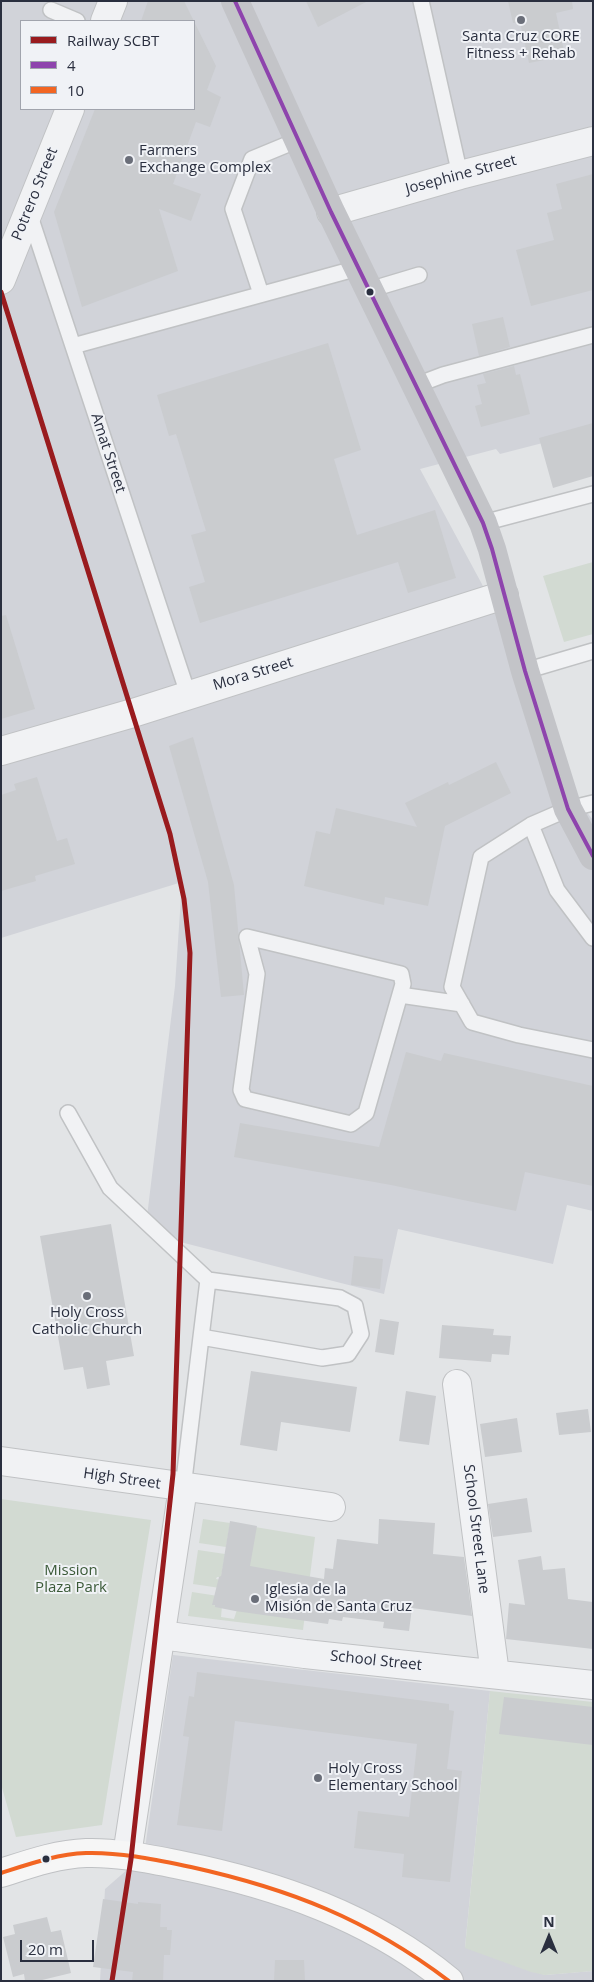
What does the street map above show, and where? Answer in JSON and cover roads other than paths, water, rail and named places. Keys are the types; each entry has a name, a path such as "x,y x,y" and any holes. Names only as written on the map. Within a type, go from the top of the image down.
{"main road":[{"path":"235,1 331,212 414,386 483,523 525,671 580,806 593,856"},
{"path":"1,1873 47,1858 86,1853 127,1855 254,1881 322,1905 378,1933 449,1981"}],"street":[{"path":"105,20 113,1"},
{"name":"Potrero Street","path":"1,280 9,245 28,212 70,110"},
{"name":"Josephine Street","path":"331,212 460,175 593,141"},
{"name":"Mora Street","path":"1,751 133,713 188,694 504,596"},
{"name":"School Street Lane","path":"457,1384 495,1674"},
{"name":"High Street","path":"1,1462 332,1507"},
{"path":"127,1855 183,1488"},
{"name":"School Street","path":"160,1635 593,1685"}],"lane":[{"path":"421,1 460,175"},
{"path":"51,10 76,20"},
{"path":"261,294 233,209 252,159 298,140"},
{"name":"Amat Street","path":"28,212 188,694"},
{"path":"73,346 261,294 363,279 419,275"},
{"path":"414,386 443,375 593,335"},
{"path":"483,523 593,494"},
{"path":"525,671 593,651"},
{"path":"580,806 531,825 481,857 452,988 472,1022 519,1035 593,1050"},
{"path":"531,825 557,890 593,938"},
{"path":"247,937 401,974 403,984 400,995 366,1113 351,1124 245,1099 241,1090 257,974 247,937"},
{"path":"400,995 462,1004"},
{"path":"68,1113 110,1188 208,1280 340,1298 355,1306 361,1334 348,1354 322,1358 201,1337"},
{"path":"183,1488 208,1280"}],"rail line":[{"name":"SCBT","path":"1,292 170,834 184,899 190,953 173,1474 131,1859 112,1981"}],"place":[{"name":"Santa Cruz CORE Fitness + Rehab","path":"521,20"},
{"name":"Farmers Exchange Complex","path":"129,160"},
{"name":"Holy Cross Catholic Church","path":"87,1296"},
{"name":"Iglesia de la Misión de Santa Cruz","path":"255,1599"},
{"name":"Holy Cross Elementary School","path":"318,1778"}],"park label":[{"name":"Mission Plaza Park","path":"71,1580"}]}
